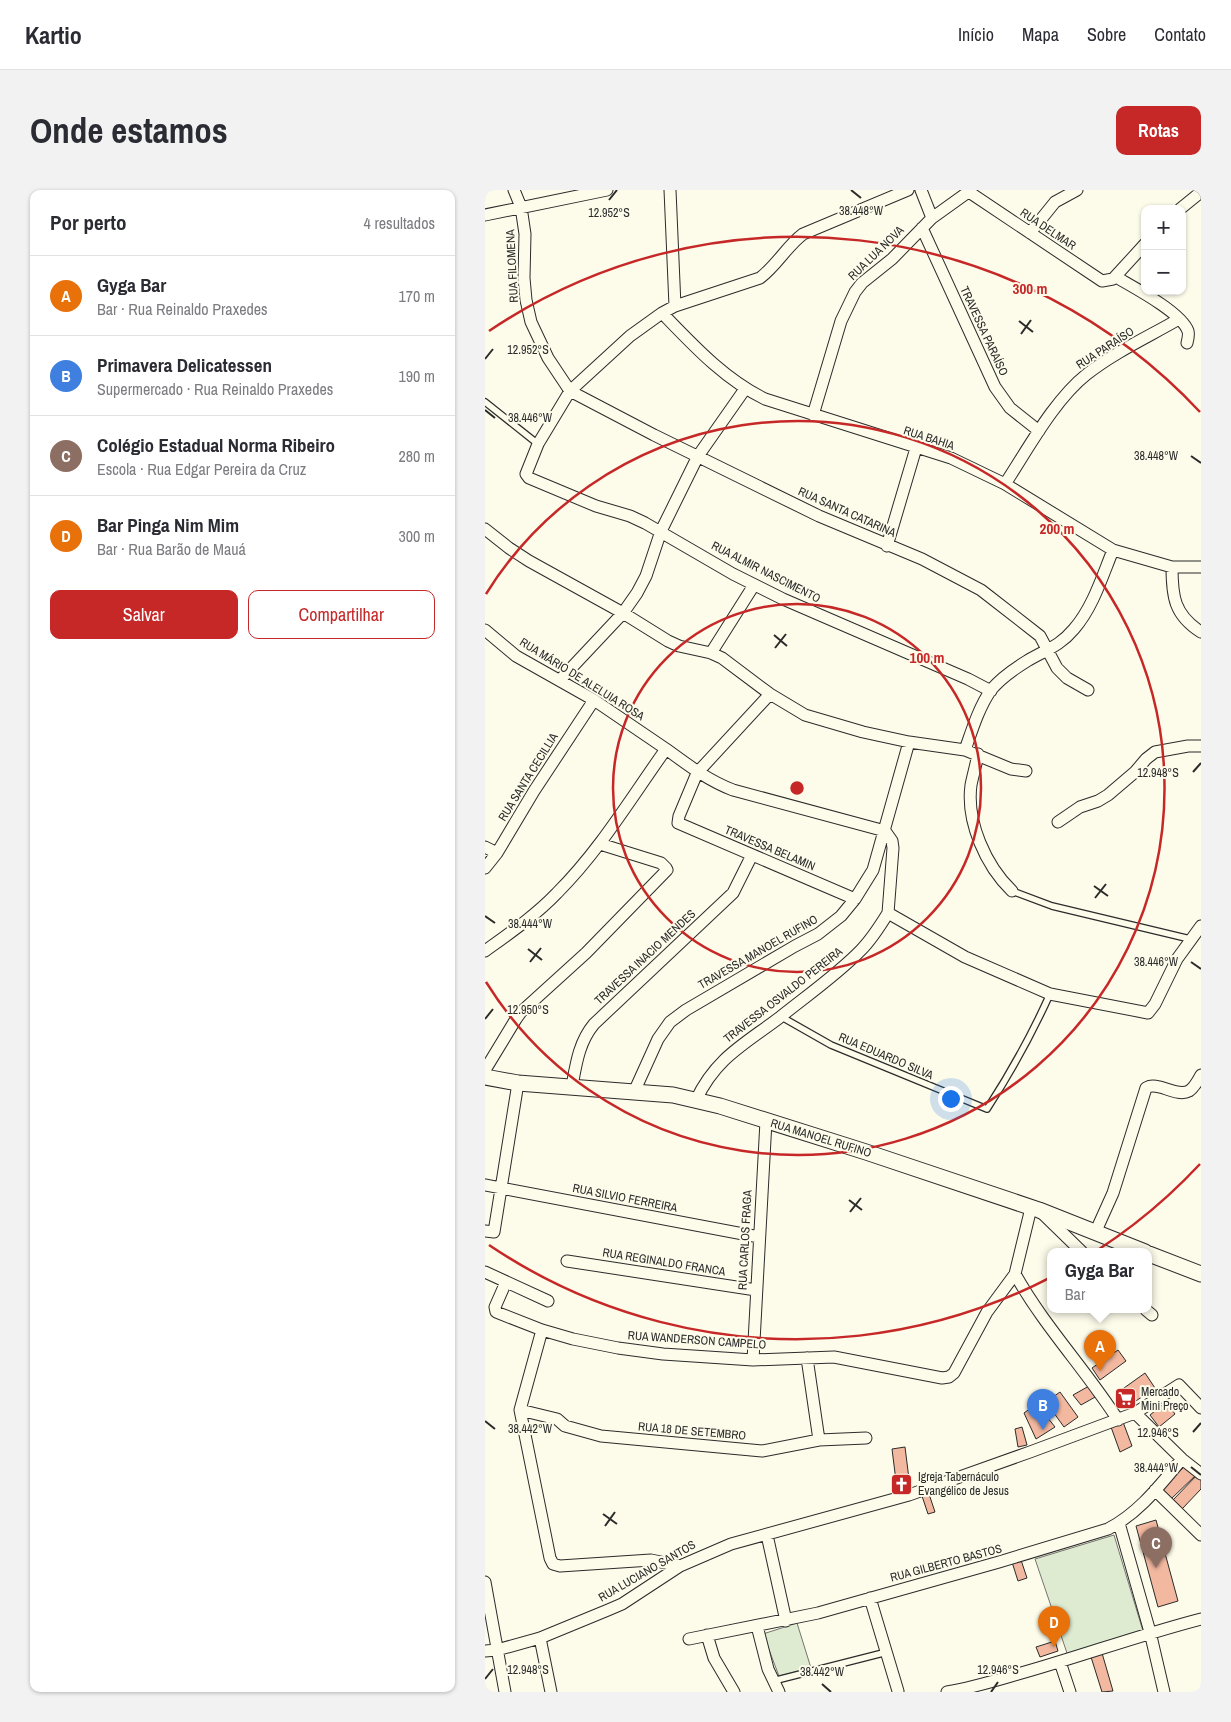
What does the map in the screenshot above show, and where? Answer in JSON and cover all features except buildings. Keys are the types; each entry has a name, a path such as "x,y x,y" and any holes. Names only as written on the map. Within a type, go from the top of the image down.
{"main road":[{"name":"RUA MANOEL RUFINO","path":"485,1077 518,1084 572,1086 673,1095 696,1100 866,1152 1035,1209 1134,1248"},
{"path":"1152,1255 1201,1274"}],"street":[{"name":"RUA FILOMENA","path":"514,190 521,207 525,234 524,278 531,322 548,358 570,391"},
{"path":"485,215 607,190"},
{"path":"670,190 675,306"},
{"path":"538,444 570,391 629,336 662,313 675,306 760,278 769,272 803,234 908,190"},
{"path":"921,190 932,218"},
{"path":"1030,233 1055,202 1077,190"},
{"name":"RUA LUA NOVA","path":"813,415 841,321 855,292 862,283 892,259 932,218 970,191"},
{"name":"RUA DELMAR","path":"970,191 1098,279 1106,282 1115,278 1158,302 1179,319"},
{"path":"1184,205 1201,192"},
{"name":"TRAVESSA PARAÍSO","path":"922,228 995,387 1010,408 1039,431"},
{"path":"1115,278 1141,249"},
{"name":"RUA BAHIA","path":"662,313 709,360 745,389 765,399 951,458 1005,484 1113,550 1138,559 1172,567 1201,567"},
{"path":"1179,319 1188,333 1187,343"},
{"name":"RUA PARAÍSO","path":"1005,484 1039,431 1066,395 1087,374 1119,353 1179,319"},
{"path":"561,680 623,613 646,576 661,531 698,456 745,389"},
{"name":"RUA SANTA CATARINA","path":"570,391 654,435 819,516 922,559 981,590 1040,636 1057,668 1067,678 1088,690"},
{"name":"RUA ALMIR NASCIMENTO","path":"538,444 526,474 529,478 596,506 630,516 661,531 754,585 991,690"},
{"path":"887,546 916,448"},
{"path":"485,529 529,561 623,613 668,641 685,648 711,653 734,666 790,707 818,720 909,742 965,750 1011,769 1026,771"},
{"path":"965,750 991,690 1028,660 1047,652 1061,642 1082,619 1113,550"},
{"path":"1172,567 1172,592 1177,607 1185,619 1201,632"},
{"path":"711,653 754,585"},
{"name":"RUA MÁRIO DE ALELUIA ROSA","path":"485,630 516,656 595,700 697,773 715,783 733,790 885,831"},
{"path":"697,773 770,694"},
{"name":"RUA SANTA CECILLIA","path":"485,868 497,853 534,791 595,700"},
{"name":"TRAVESSA MANOEL RUFINO","path":"634,1092 658,1039 670,1022 711,995 818,934 841,916 855,899 873,870 909,742"},
{"path":"1059,822 1080,807 1098,801 1108,795 1155,752 1189,746 1201,746"},
{"path":"485,951 555,895 600,844 666,749"},
{"path":"978,754 971,787 972,812 976,833 1001,880 1012,891"},
{"name":"TRAVESSA BELAMIN","path":"697,773 677,820 681,825 855,899"},
{"path":"885,831 892,841 893,848 889,913 965,957 1050,994 1148,1013 1152,1010 1177,958 1201,926"},
{"path":"485,1070 521,1012 586,953 667,870 661,863 600,844"},
{"path":"485,847 497,853"},
{"name":"TRAVESSA INACIO MENDES","path":"572,1086 587,1032 733,893 753,855"},
{"name":"TRAVESSA OSVALDO PEREIRA","path":"696,1100 702,1087 719,1064 731,1052 781,1016 856,956 875,934 889,913"},
{"path":"1095,1233 1113,1193 1146,1088 1148,1086 1183,1092 1195,1085 1201,1075"},
{"path":"485,1231 494,1232 518,1084"},
{"name":"RUA CARLOS FRAGA","path":"753,1360 766,1121"},
{"name":"RUA SILVIO FERREIRA","path":"485,1185 759,1237"},
{"path":"1078,1248 1035,1209 1015,1274 1041,1316 1088,1376 1118,1420"},
{"name":"RUA REGINALDO FRANCA","path":"567,1261 756,1290"},
{"path":"485,1272 548,1301"},
{"name":"RUA WANDERSON CAMPELO","path":"506,1282 495,1310 499,1314 573,1339 663,1354 753,1360 834,1357 889,1366 935,1378 949,1377 957,1367 987,1312 1015,1274"},
{"path":"542,1330 520,1410 550,1558 553,1564 559,1566 651,1560 680,1566"},
{"path":"807,1358 819,1440"},
{"name":"RUA LUCIANO SANTOS","path":"485,1651 497,1650 540,1638 623,1604 680,1566 714,1550 909,1495 1118,1420 1135,1413 1179,1384 1201,1408"},
{"name":"RUA 18 DE SETEMBRO","path":"520,1410 557,1420 565,1426 601,1436 762,1451 819,1440 866,1438"},
{"path":"1135,1413 1182,1459 1201,1474"},
{"name":"RUA GILBERTO BASTOS","path":"689,1639 786,1621 1090,1535 1119,1523 1133,1513 1182,1459"},
{"path":"1155,1490 1201,1535"},
{"path":"1119,1523 1150,1632 1164,1692"},
{"path":"767,1535 786,1621"},
{"path":"485,1582 505,1692"},
{"path":"870,1598 898,1692"},
{"path":"947,1692 976,1689 1150,1632 1201,1619"},
{"path":"757,1626 763,1656 779,1692"},
{"path":"707,1635 714,1658 734,1692"},
{"path":"540,1638 551,1692"},
{"path":"1060,1662 1070,1692"},
{"path":"894,1692 902,1692"}],"lane":[{"path":"485,402 538,444"},
{"path":"1012,891 1052,906 1191,939"},
{"name":"RUA EDUARDO SILVA","path":"781,1016 831,1045 987,1109 1032,1034 1050,994"},
{"path":"773,1681 887,1652"}],"green space":[{"path":"1114,1535 1143,1631 1068,1656 1035,1559"},
{"path":"797,1623 811,1668 779,1676 763,1634"}],"place":[{"name":"Gyga Bar","path":"1100,1371"},
{"name":"Mercado Mini Preço","path":"1125,1399"},
{"name":"Primavera Delicatessen","path":"1043,1430"},
{"name":"Igreja Tabernáculo Evangélico de Jesus","path":"902,1484"},
{"name":"Colégio Estadual Norma Ribeiro","path":"1156,1568"},
{"name":"Bar Pinga Nim Mim","path":"1054,1647"}]}
